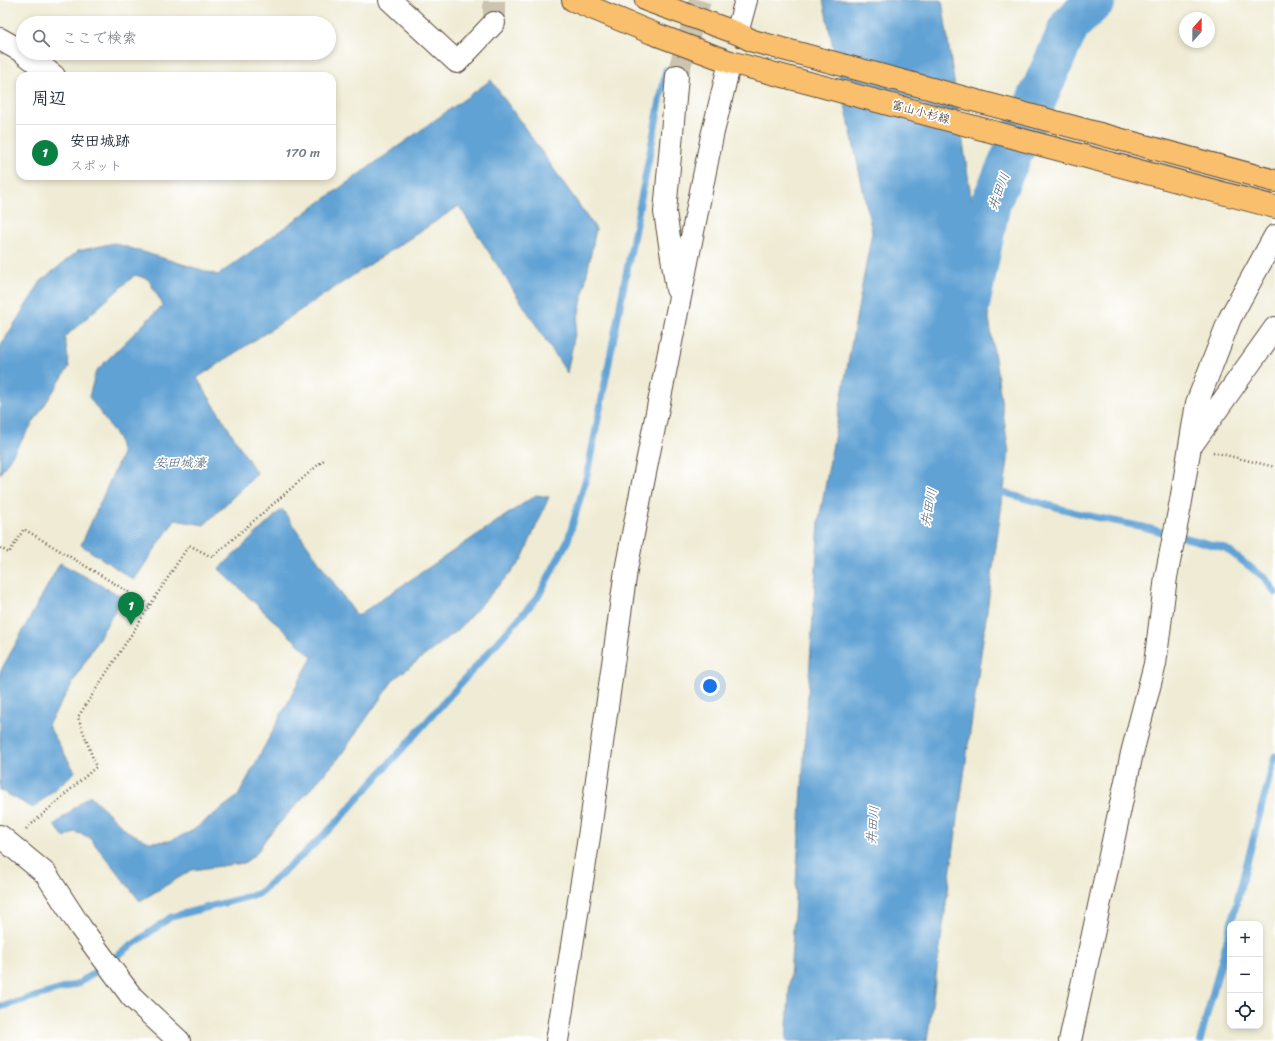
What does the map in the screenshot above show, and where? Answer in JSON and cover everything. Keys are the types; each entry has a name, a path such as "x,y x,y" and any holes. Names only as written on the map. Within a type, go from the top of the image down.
{"main road":[{"name":"富山小杉線","path":"573,0 652,33 739,64 1275,206"},
{"name":"富山小杉線","path":"646,0 744,37 1275,181"}],"street":[{"path":"390,0 457,62 494,22"},
{"path":"744,37 746,0"},
{"path":"0,39 16,48"},
{"path":"33,60 49,72"},
{"path":"557,1041 589,837 626,570 640,493 712,136 739,64"},
{"path":"677,76 665,212 679,302"},
{"path":"1070,1041 1132,753 1155,664 1166,577 1181,501 1197,403 1230,318 1275,236"},
{"path":"1190,447 1275,328"},
{"path":"5,840 46,874 81,928 132,997 179,1041"}],"path":[{"path":"1190,447 1275,467"},
{"path":"5,840 96,767 78,717 189,545 212,557 325,459"},
{"path":"0,548 9,554 24,529 150,605"}],"water":[{"path":"823,0 942,0 1009,453 927,1041 786,1041 819,520 872,232"},
{"name":"安田城濠","path":"491,80 596,229 567,373 459,206 197,378 257,474 204,525 175,520 134,580 81,545 122,454 118,438 89,397 96,371 163,305 148,279 135,275 65,337 69,367 0,474 0,347 41,281 78,251 114,243 218,275"},
{"path":"536,495 549,497 521,561 457,631 394,679 338,759 267,837 256,854 244,863 192,870 140,901 89,837 75,832 65,838 54,825 90,795 127,831 149,842 170,841 192,831 238,796 312,657 219,569 282,509 357,616"},
{"path":"60,563 123,597 48,725 75,772 33,808 0,790 0,672"}],"waterway":[{"name":"井田川","path":"969,310 991,202 1070,25 1096,0"},
{"path":"0,1007 78,984 171,917 258,894 336,823 538,597 568,540 587,475 666,70"},
{"path":"994,490 1081,514 1143,527 1225,548 1266,579 1275,593"},
{"path":"1232,921 1275,756"},
{"path":"1200,1041 1227,940"}],"tunnel":[{"path":"494,0 494,23"},
{"path":"677,76 700,0"}],"place":[{"name":"安田城跡","path":"131,625"}]}
